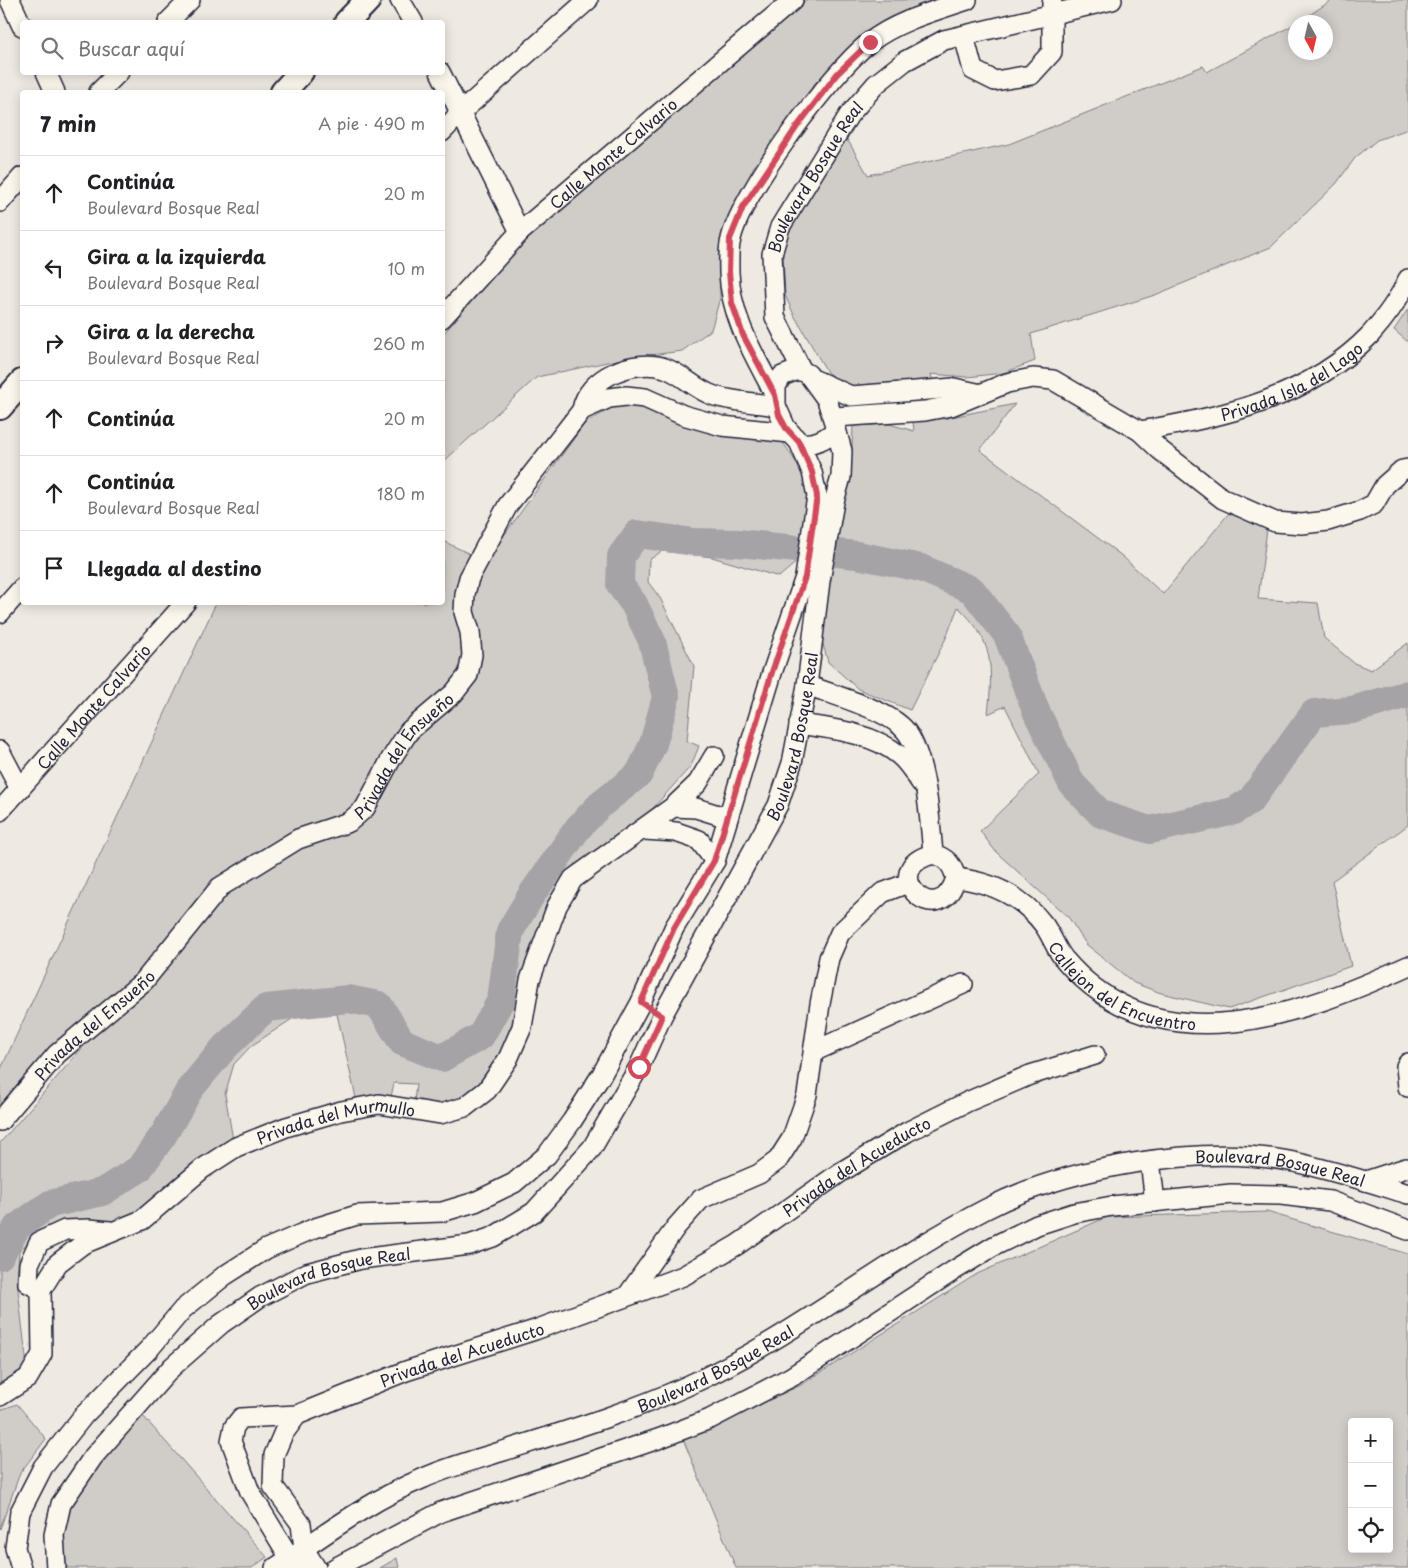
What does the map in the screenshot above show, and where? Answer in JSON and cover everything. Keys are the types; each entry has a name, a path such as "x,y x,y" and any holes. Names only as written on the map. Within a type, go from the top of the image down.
{"main road":[{"path":"349,20 368,0"},
{"path":"285,90 298,75"},
{"path":"0,407 20,384"}],"street":[{"path":"10,0 20,22"},
{"path":"170,20 190,0"},
{"path":"400,0 412,20"},
{"path":"445,129 588,0"},
{"name":"Calle Monte Calvario","path":"445,315 520,232 793,0"},
{"path":"967,0 903,23 870,42 837,74 779,151 743,207 730,239 729,272 732,303 743,335 794,438 804,444 822,440 836,423 951,406 1016,381 1033,378 1053,380 1140,431 1160,450 1223,499 1275,522 1302,524 1328,521 1360,511 1374,504 1385,485 1402,470 1408,468"},
{"name":"Boulevard Bosque Real","path":"807,375 775,317 772,254 780,227 849,115 876,84 905,61 944,40 964,36 1052,7 1112,0"},
{"path":"944,8 948,26 964,36 973,70 995,81 1031,75 1052,52 1052,7"},
{"path":"47,75 54,90"},
{"path":"101,90 116,75"},
{"path":"442,75 462,112 520,232"},
{"path":"0,202 20,179"},
{"name":"Privada Isla del Lago","path":"1140,431 1188,423 1230,412 1277,397 1303,386 1331,369 1360,345 1385,318 1408,279"},
{"name":"Privada del Ensueño","path":"582,410 583,400 596,385 612,374 630,368 663,368 686,378 712,395 776,401"},
{"path":"776,401 776,386 782,376 788,372 807,375 851,396 954,388 981,394"},
{"path":"807,375 824,394 836,423"},
{"path":"704,422 701,411 704,400 712,395"},
{"name":"Privada del Ensueño","path":"0,1122 57,1054 144,981 220,887 298,839 349,822 364,808 409,731 454,692 468,675 472,655 470,632 464,612 465,594 469,578 508,505 582,410 595,402 626,396 645,398 704,422 794,438"},
{"name":"Boulevard Bosque Real","path":"56,1568 54,1535 61,1504 93,1456 172,1367 221,1324 260,1297 307,1273 361,1259 470,1245 493,1237 534,1212 592,1148 639,1067 662,1016 778,805 792,763 807,685 812,579 825,499 841,477 842,451 836,423"},
{"name":"Boulevard Bosque Real","path":"794,438 825,499"},
{"name":"Boulevard Bosque Real","path":"20,1568 15,1548 20,1512 43,1467 84,1415 150,1348 183,1309 224,1276 266,1249 315,1228 357,1215 442,1212 462,1207 514,1183 547,1155 572,1121 602,1074 641,1002 674,928 714,861 772,672 812,579"},
{"path":"0,613 20,590"},
{"name":"Calle Monte Calvario","path":"0,811 183,605"},
{"path":"807,685 884,714 903,726 916,752 927,790 933,854"},
{"path":"861,736 869,709"},
{"path":"800,724 844,730 878,743 900,755 927,790"},
{"path":"0,751 20,789"},
{"name":"Privada del Murmullo","path":"41,1290 58,1263 83,1244 117,1232 142,1220 202,1169 236,1147 286,1127 341,1110 379,1104 440,1114 465,1107 487,1090 508,1059 522,1027 530,980 556,906 573,879 644,830 673,807 698,782 714,756"},
{"path":"673,807 696,808 728,818"},
{"path":"644,830 676,832 699,840 714,861"},
{"path":"933,854 945,857 953,866 956,878 952,891 941,900 928,901 915,895 908,883 910,869 919,857 933,854"},
{"name":"Callejon del Encuentro","path":"956,878 979,880 1015,897 1043,924 1064,960 1096,990 1136,1012 1186,1025 1233,1024 1283,1014 1368,984 1408,966"},
{"path":"627,1296 676,1227 701,1199 759,1174 778,1160 792,1138 804,1104 815,1051 820,1004 829,958 840,933 882,893 908,883"},
{"path":"815,1051 963,984"},
{"path":"641,1002 662,1016"},
{"name":"Privada del Acueducto","path":"316,1568 291,1561 250,1492 231,1441 234,1427 241,1418 297,1415 406,1371 535,1330 683,1276 737,1245 841,1172 907,1132 967,1102 1030,1075 1094,1055"},
{"path":"1408,1063 1406,1066 1408,1087"},
{"name":"Boulevard Bosque Real","path":"291,1561 388,1495 425,1477 582,1426 686,1387 729,1366 988,1208 1076,1174 1150,1161 1229,1156 1286,1160 1408,1194"},
{"path":"1150,1161 1155,1202"},
{"path":"1366,1181 1407,1169"},
{"name":"Boulevard Bosque Real","path":"335,1568 441,1512 658,1439 710,1419 791,1377 953,1271 1022,1231 1074,1213 1112,1206 1231,1194 1281,1195 1330,1201 1408,1230"},
{"path":"0,1396 28,1378 42,1354 41,1290 28,1282 29,1264 39,1242 65,1230 89,1229 117,1232"},
{"path":"150,1348 172,1367"},
{"path":"250,1492 273,1486 274,1455 283,1434 297,1415"},
{"name":"Privada del Acueducto","path":"273,1486 301,1524 291,1561"}],"shaded area":[{"path":"806,0 933,0 880,27 816,82 753,168 720,244 720,298 711,330 682,351 621,359 537,377 445,460 445,332 525,241 593,180"},
{"path":"1332,0 1408,0 1408,129 1377,140 1355,158 1336,184 1271,247 1155,295 1031,334 1035,361 1003,373 967,377 931,374 942,419 1015,404 980,450 1122,556 1163,594 1229,513 1267,529 1258,599 1318,603 1324,638 1354,663 1371,670 1408,643 1408,825 1332,881 1351,966 1229,1009 1161,993 1134,983 1086,944 1069,918 996,852 980,831 1039,774 1005,706 988,714 990,668 985,643 970,619 958,607 946,638 910,710 858,689 828,662 822,641 824,604 836,520 851,467 853,426 889,424 914,431 909,383 848,389 827,372 794,315 785,295 783,255 786,239 796,213 815,181 847,139 868,175 1009,144 1203,66 1207,72 1288,28 1288,60 1333,60 1333,15 1310,15"},
{"path":"1408,309 1408,342 1394,330"},
{"path":"645,404 780,438 804,474 808,510 800,559 779,577 712,557 662,551 649,560 648,582 660,598 694,666 687,741 699,746 691,766 645,817 555,894 514,1035 474,1097 443,1108 414,1102 416,1084 394,1083 391,1097 356,1098 337,1014 295,1017 251,1046 234,1064 225,1094 233,1140 144,1214 113,1226 39,1233 19,1251 17,1281 27,1366 0,1384 0,1143 109,1017 223,892 372,808 394,768 427,726 473,675 480,629 471,606 475,580 505,534 585,423 614,407"},
{"path":"445,542 478,558 464,665 359,806 311,831 262,850 223,876 143,969 49,1049 0,1111 0,1071 215,605 445,605"},
{"path":"1267,1212 1408,1254 1408,1568 736,1568 683,1439 801,1385 977,1274 1107,1217"},
{"path":"17,1404 46,1439 20,1473 0,1529 0,1410"},
{"path":"143,1416 267,1557 252,1568 67,1568 61,1530 73,1499 94,1468"},
{"path":"397,1558 399,1568 380,1568"}],"waterway":[{"path":"0,1256 17,1227 50,1204 102,1192 139,1169 164,1134 190,1089 224,1048 266,1008 348,999 379,1005 402,1042 442,1058 481,1036 501,1000 510,931 532,894 578,828 600,805 639,774 653,744 666,697 652,641 634,604 620,585 621,556 637,534 694,542 738,543 857,555 921,568 972,590 1007,635 1036,711 1072,784 1101,814 1150,830 1234,811 1251,800 1314,713 1352,710 1408,694"}],"route":[{"path":"639,1067 662,1016 641,1002 674,928 714,861 753,740 772,672 796,608 805,577 817,496 812,472 799,442 786,428 779,415 775,395 743,335 732,303 729,272 730,239 743,207 796,128 837,74 870,42"}]}
